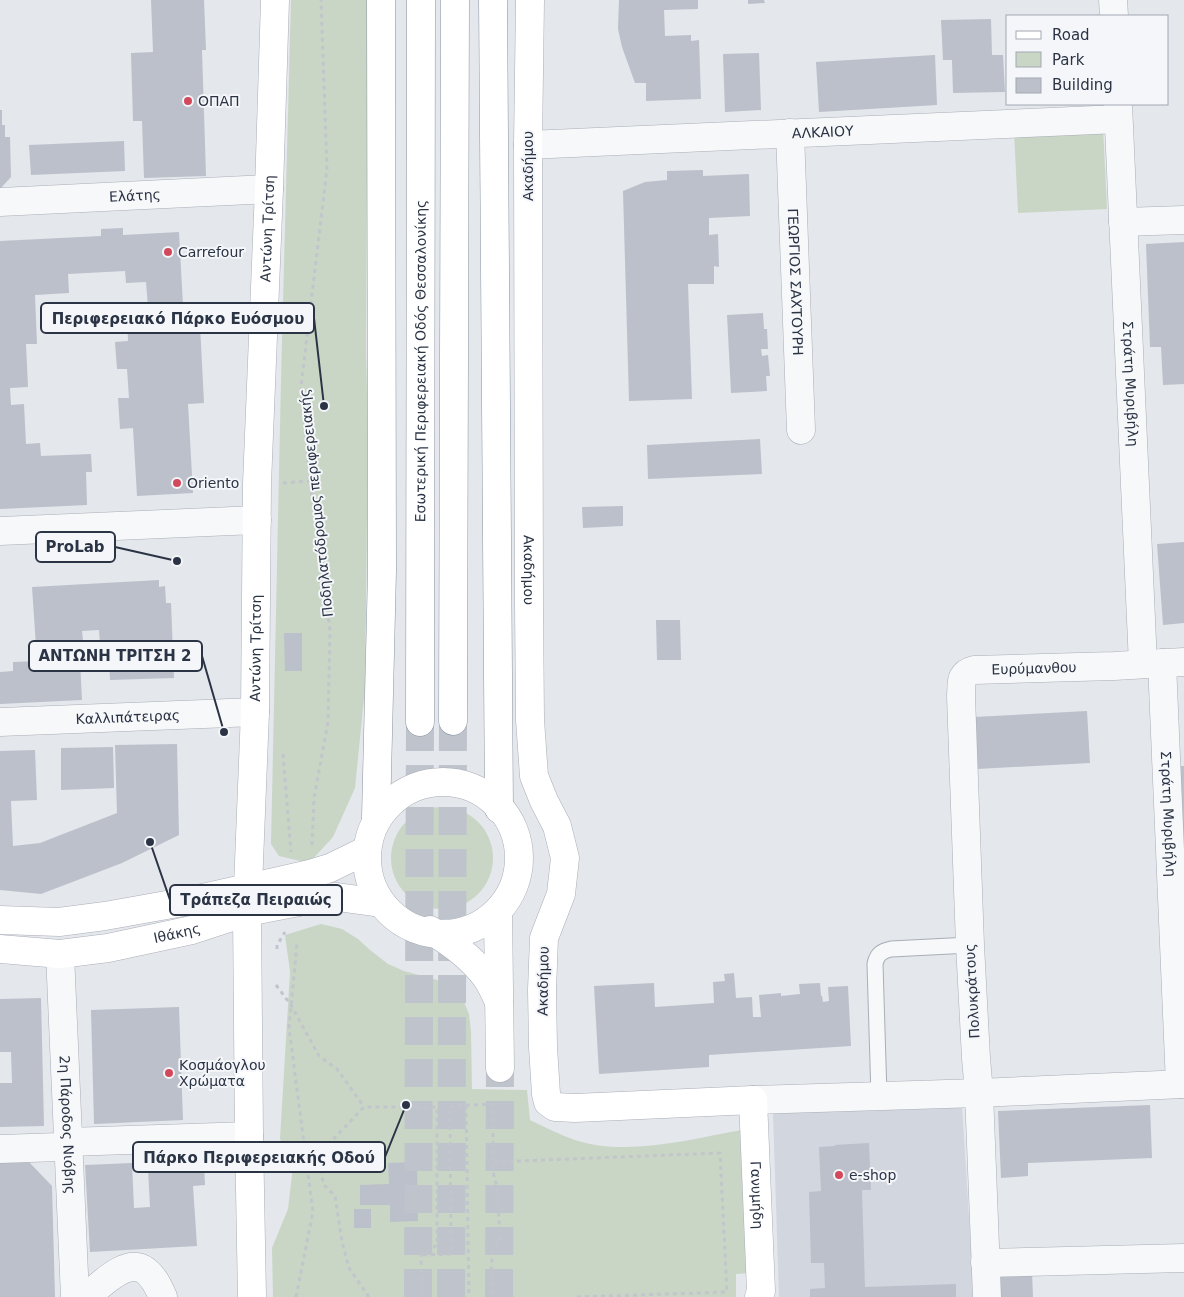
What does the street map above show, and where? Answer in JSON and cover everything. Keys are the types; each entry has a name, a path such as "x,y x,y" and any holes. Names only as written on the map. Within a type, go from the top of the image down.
{"main road":[{"name":"Αντώνη Τρίτση","path":"252,1297 248,900 255,712 261,376 275,0"},
{"path":"376,817 382,571 381,0"},
{"name":"Εσωτερική Περιφερειακή Οδός Θεσσαλονίκης","path":"420,722 421,0"},
{"path":"453,721 455,0"},
{"path":"493,0 499,809"},
{"name":"Ακαδήμου","path":"530,0 528,145 528,606 530,720 534,776 557,826 565,858 561,894 544,938 542,990 546,1094 548,1102 555,1107 575,1108 753,1100"},
{"path":"438,784 470,789 488,799 499,809 510,825 518,845 520,864 519,874 512,895 490,919 470,929 453,931 430,930 397,918 381,903 370,884 366,865 370,831 376,817 387,804 410,789 438,784"},
{"name":"Ιθάκης","path":"0,949 60,954 108,948 192,930 248,900 330,868 367,850"},
{"name":"Ιθάκης","path":"0,920 59,922 189,901 337,897 381,903"},
{"path":"498,912 500,1068"},
{"path":"430,930 461,950 487,978 500,1003"},
{"name":"Γανυμήδη","path":"753,1100 760,1294"}],"street":[{"path":"1113,0 1114,15"},
{"name":"ΑΛΚΑΙΟΥ","path":"528,145 790,133 1118,112"},
{"name":"Στράτη Μυριβήλη","path":"1118,112 1123,222 1163,663 1182,1084"},
{"name":"ΓΕΩΡΓΙΟΣ ΣΑΧΤΟΥΡΗ","path":"790,133 801,430"},
{"name":"Ελάτης","path":"0,202 269,189"},
{"path":"1123,222 1184,220"},
{"path":"0,531 257,520"},
{"name":"Ευρύμανθου","path":"962,685 964,675 974,670 1163,663"},
{"name":"Πολυκράτους","path":"962,685 960,696 970,946 979,1093 987,1297"},
{"name":"Καλλιπάτειρας","path":"0,722 255,712"},
{"name":"2η Πάροδος Νιόβης","path":"60,954 76,1297"},
{"path":"753,1100 1182,1084"},
{"path":"0,1150 60,1147 68,1142 249,1136"},
{"path":"985,1263 1184,1258"},
{"path":"86,1297 115,1273 132,1267 146,1270 163,1297"}],"lane":[{"path":"879,1096 876,957 880,953 891,949 970,946"}],"path":[{"name":"Ποδηλατόδρομος περιφερειακής","path":"312,846 314,798 328,722 330,630 310,482 302,387 327,169 321,0"},
{"path":"296,1297 313,1212 289,1028 297,942"},
{"path":"276,984 291,1005 318,1056 338,1069 364,1107"},
{"path":"421,1255 451,1254 450,1106 493,1104 492,1162 498,1187 500,1237 492,1255 491,1297"},
{"path":"466,1105 468,1297"},
{"path":"369,1297 349,1268 342,1242 335,1196 323,1184 320,1153 364,1107 436,1107 437,1245 421,1255"},
{"path":"492,1162 720,1153 727,1292"},
{"path":"421,1255 422,1297"},
{"path":"577,1297 727,1292 760,1294"}],"shaded area":[{"path":"962,1106 974,1297 779,1297 773,1113"}],"green space":[{"path":"291,0 368,0 366,353 368,432 365,688 355,788 333,837 309,863 279,856 271,844"},
{"path":"1103,127 1107,209 1018,213 1014,131"},
{"path":"442,807 462,811 478,822 489,838 493,858 489,878 478,894 462,905 442,909 422,905 406,894 395,878 391,858 395,838 406,822 422,811"},
{"path":"321,924 342,929 358,939 388,964 404,971 441,981 453,989 464,1002 469,1014 472,1089 527,1090 530,1120 575,1140 595,1145 616,1147 659,1145 742,1130 749,1273 736,1274 736,1297 273,1297 272,1248 288,1209 293,1166 280,1139 290,972 285,935"}],"building":[{"path":"151,0 204,0 206,50 202,50 206,176 144,178 142,121 133,121 131,53 153,52"},
{"path":"619,0 698,0 698,9 664,10 665,36 691,35 691,41 699,40 701,99 646,101 646,83 635,83 622,47 618,29"},
{"path":"748,0 764,0 765,3 748,4"},
{"path":"991,19 992,55 1003,55 1005,92 953,93 952,60 943,60 941,20"},
{"path":"759,53 761,110 725,112 723,54"},
{"path":"935,55 937,105 819,112 816,62"},
{"path":"0,110 2,110 2,125 5,125 5,137 10,137 11,177 0,189"},
{"path":"124,141 125,171 31,175 29,145"},
{"path":"703,170 703,176 749,174 750,216 709,218 709,235 718,234 719,267 714,266 714,284 688,284 692,399 629,401 623,191 645,182 667,180 667,171"},
{"path":"123,228 123,235 179,232 183,306 199,305 204,403 188,404 193,493 137,496 133,428 120,429 118,398 129,398 127,369 117,369 115,342 128,341 127,309 148,307 146,282 126,283 125,271 68,274 69,293 35,295 37,344 26,344 28,387 10,388 11,405 24,404 26,444 40,443 41,456 91,454 92,472 86,472 87,505 0,509 0,241 101,236 101,229"},
{"path":"1184,242 1184,384 1163,385 1161,347 1150,347 1146,244"},
{"path":"763,313 764,329 767,329 768,349 761,349 762,356 768,355 770,376 766,376 767,391 731,393 727,315"},
{"path":"760,439 762,474 648,479 647,445"},
{"path":"623,506 623,526 583,528 582,507"},
{"path":"1184,542 1184,623 1163,625 1157,544"},
{"path":"159,580 159,587 165,586 166,603 171,603 174,678 110,680 109,658 101,659 99,630 82,631 83,640 79,640 82,700 0,704 0,672 13,671 13,662 37,661 32,587"},
{"path":"656,620 680,620 681,660 657,660"},
{"path":"284,633 302,633 302,671 285,671"},
{"path":"1087,711 1090,763 977,769 974,717"},
{"path":"177,744 179,835 122,863 41,894 0,890 0,751 35,750 37,800 11,801 13,846 40,843 117,813 115,745"},
{"path":"113,747 114,788 61,790 61,748"},
{"path":"1176,766 1184,766 1184,878"},
{"path":"734,973 736,998 752,997 753,1017 761,1017 759,995 781,993 781,996 800,994 799,984 820,983 823,1002 829,1001 828,987 848,986 851,1046 709,1055 709,1067 599,1074 594,986 654,983 655,1007 714,1003 713,982 725,981 724,974"},
{"path":"41,998 44,1126 0,1127 0,1083 12,1083 11,1052 0,1052 0,999"},
{"path":"179,1007 183,1120 94,1124 91,1010"},
{"path":"1150,1105 1152,1158 1028,1163 1028,1176 1001,1178 998,1111"},
{"path":"869,1143 871,1190 862,1190 865,1287 956,1284 956,1297 810,1297 810,1289 825,1288 824,1263 811,1263 809,1192 821,1191 819,1147"},
{"path":"203,1147 205,1185 193,1186 197,1246 90,1252 85,1165 132,1163 134,1208 150,1207 147,1150"},
{"path":"28,1161 52,1186 55,1297 0,1297 0,1163"},
{"path":"417,1162 418,1221 390,1222 390,1205 360,1205 360,1185 389,1184 388,1163"},
{"path":"354,1209 371,1209 371,1228 354,1228"},
{"path":"1032,1272 1033,1297 999,1297 998,1273"}],"tunnel":[{"path":"451,1297 453,721"},
{"path":"418,1297 420,722"},
{"path":"499,1297 500,1068"}],"place":[{"name":"ΟΠΑΠ","path":"188,101"},
{"name":"Carrefour","path":"168,252"},
{"name":"Περιφερειακό Πάρκο Ευόσμου","path":"324,406"},
{"name":"Oriento","path":"177,483"},
{"name":"ProLab","path":"177,561"},
{"name":"ΑΝΤΩΝΗ ΤΡΙΤΣΗ 2","path":"224,732"},
{"name":"Τράπεζα Πειραιώς","path":"150,842"},
{"name":"Κοσμάογλου Χρώματα","path":"169,1073"},
{"name":"Πάρκο Περιφερειακής Οδού","path":"406,1105"},
{"name":"e-shop","path":"839,1175"}]}
